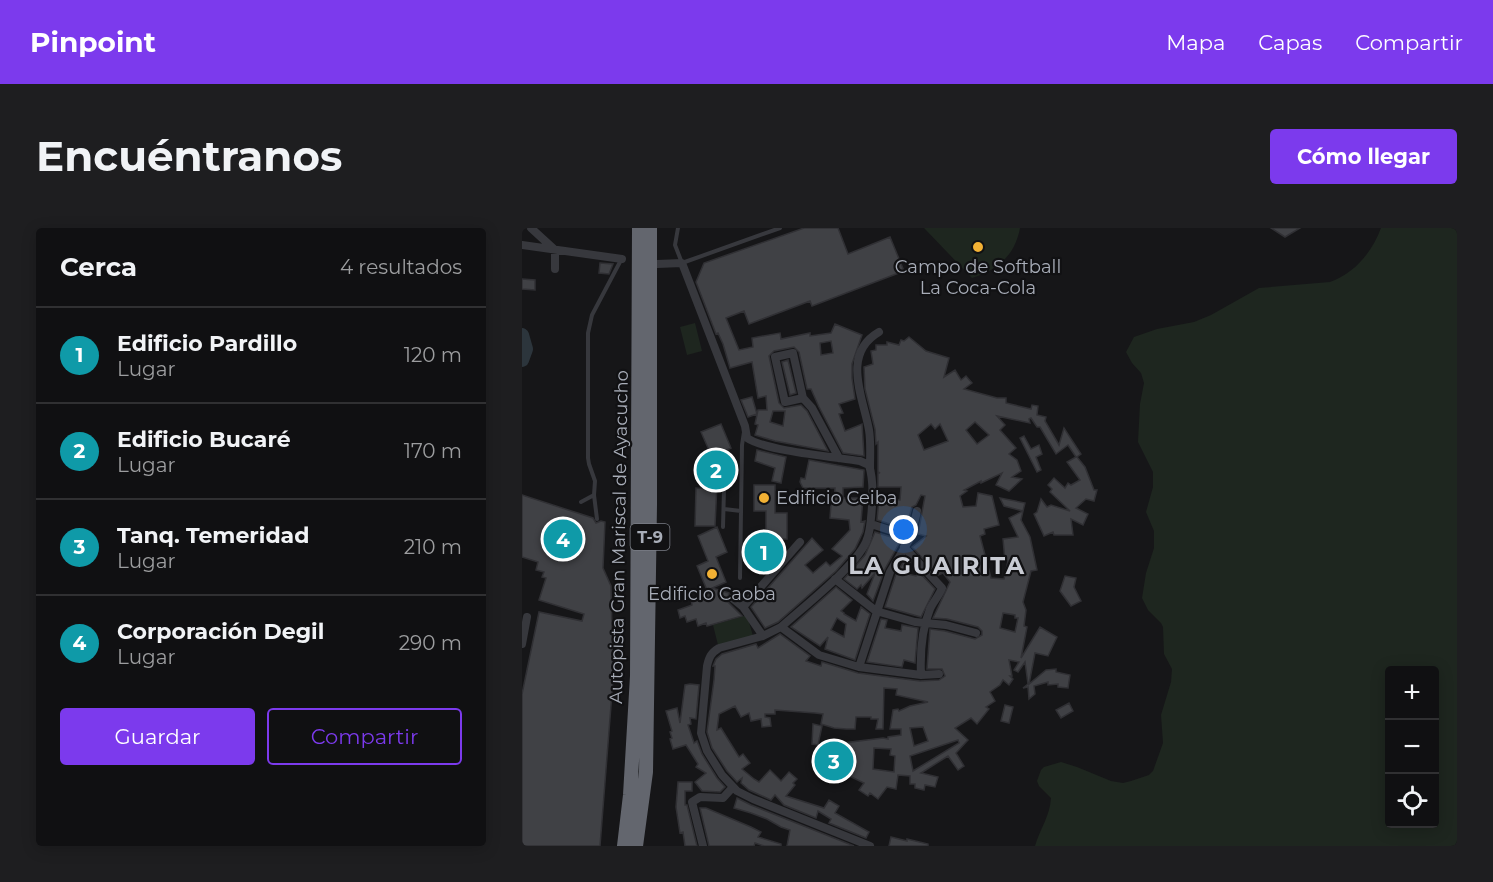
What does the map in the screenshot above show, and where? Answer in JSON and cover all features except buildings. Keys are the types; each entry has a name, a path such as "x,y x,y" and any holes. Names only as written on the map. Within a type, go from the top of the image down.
{"highway":[{"name":"Autopista Gran Mariscal de Ayacucho","path":"624,846 630,795 637,676 639,228"},
{"name":"Autopista Gran Mariscal de Ayacucho","path":"636,846 646,772 650,505 650,228"}],"street":[{"path":"531,228 555,250 555,268"},
{"path":"522,245 622,259"},
{"path":"657,264 682,264 745,426 747,438 754,442 795,452 865,462 869,465 870,470"},
{"path":"870,846 737,791 722,775 700,734 709,657 719,648 763,636 781,627 835,579 862,550 867,541 871,524 872,498 870,433 857,366 859,353 866,342 879,332"},
{"path":"803,398 784,402 775,357 793,353 803,398 812,408 839,458"},
{"path":"859,667 890,572 911,537 917,512"},
{"path":"871,524 911,537"},
{"path":"742,607 800,542"},
{"path":"904,547 942,588 931,606 925,623 920,651 921,675"},
{"path":"835,579 876,611 976,633"},
{"path":"732,598 742,607 763,636"},
{"path":"522,644 527,617"},
{"path":"781,627 819,655 859,667 921,675 939,674"},
{"path":"703,846 692,802 700,797 723,798 733,787"}],"lane":[{"path":"678,228 675,245 682,264 780,228"},
{"path":"597,519 595,481 588,458 588,333 592,315 622,259"},
{"path":"740,578 741,445 745,426"},
{"path":"723,527 724,489"},
{"path":"581,502 594,495"},
{"path":"724,509 741,511"}],"shaded area":[{"name":"Campo de Softball La Coca-Cola","path":"924,228 1020,228 1014,246 1004,260 990,271 972,278"},
{"path":"1381,228 1457,228 1457,846 1035,846 1047,817 1051,798 1037,781 1044,767 1061,762 1111,781 1123,783 1149,775 1153,771 1163,743 1161,715 1171,682 1172,669 1164,654 1163,627 1148,610 1142,598 1146,573 1154,548 1154,531 1146,512 1153,487 1153,472 1138,442 1140,404 1144,383 1141,373 1126,352 1134,337 1157,329 1194,322 1259,288 1330,282 1355,267 1368,253"},
{"path":"695,323 702,351 687,355 680,327"},
{"path":"747,615 753,636 718,645 713,625"}],"waterway":[{"path":"522,335 526,349 522,360"}],"place":[{"name":"Campo de Softball La Coca-Cola","path":"978,247"},
{"name":"Edificio Bucaré","path":"716,470"},
{"name":"Edificio Ceiba","path":"764,498"},
{"name":"Corporación Degil","path":"563,539"},
{"name":"Edificio Pardillo","path":"764,552"},
{"name":"Edificio Caoba","path":"712,574"},
{"name":"Tanq. Temeridad","path":"834,761"}],"district":[{"name":"LA GUAIRITA","path":"937,565"}]}
